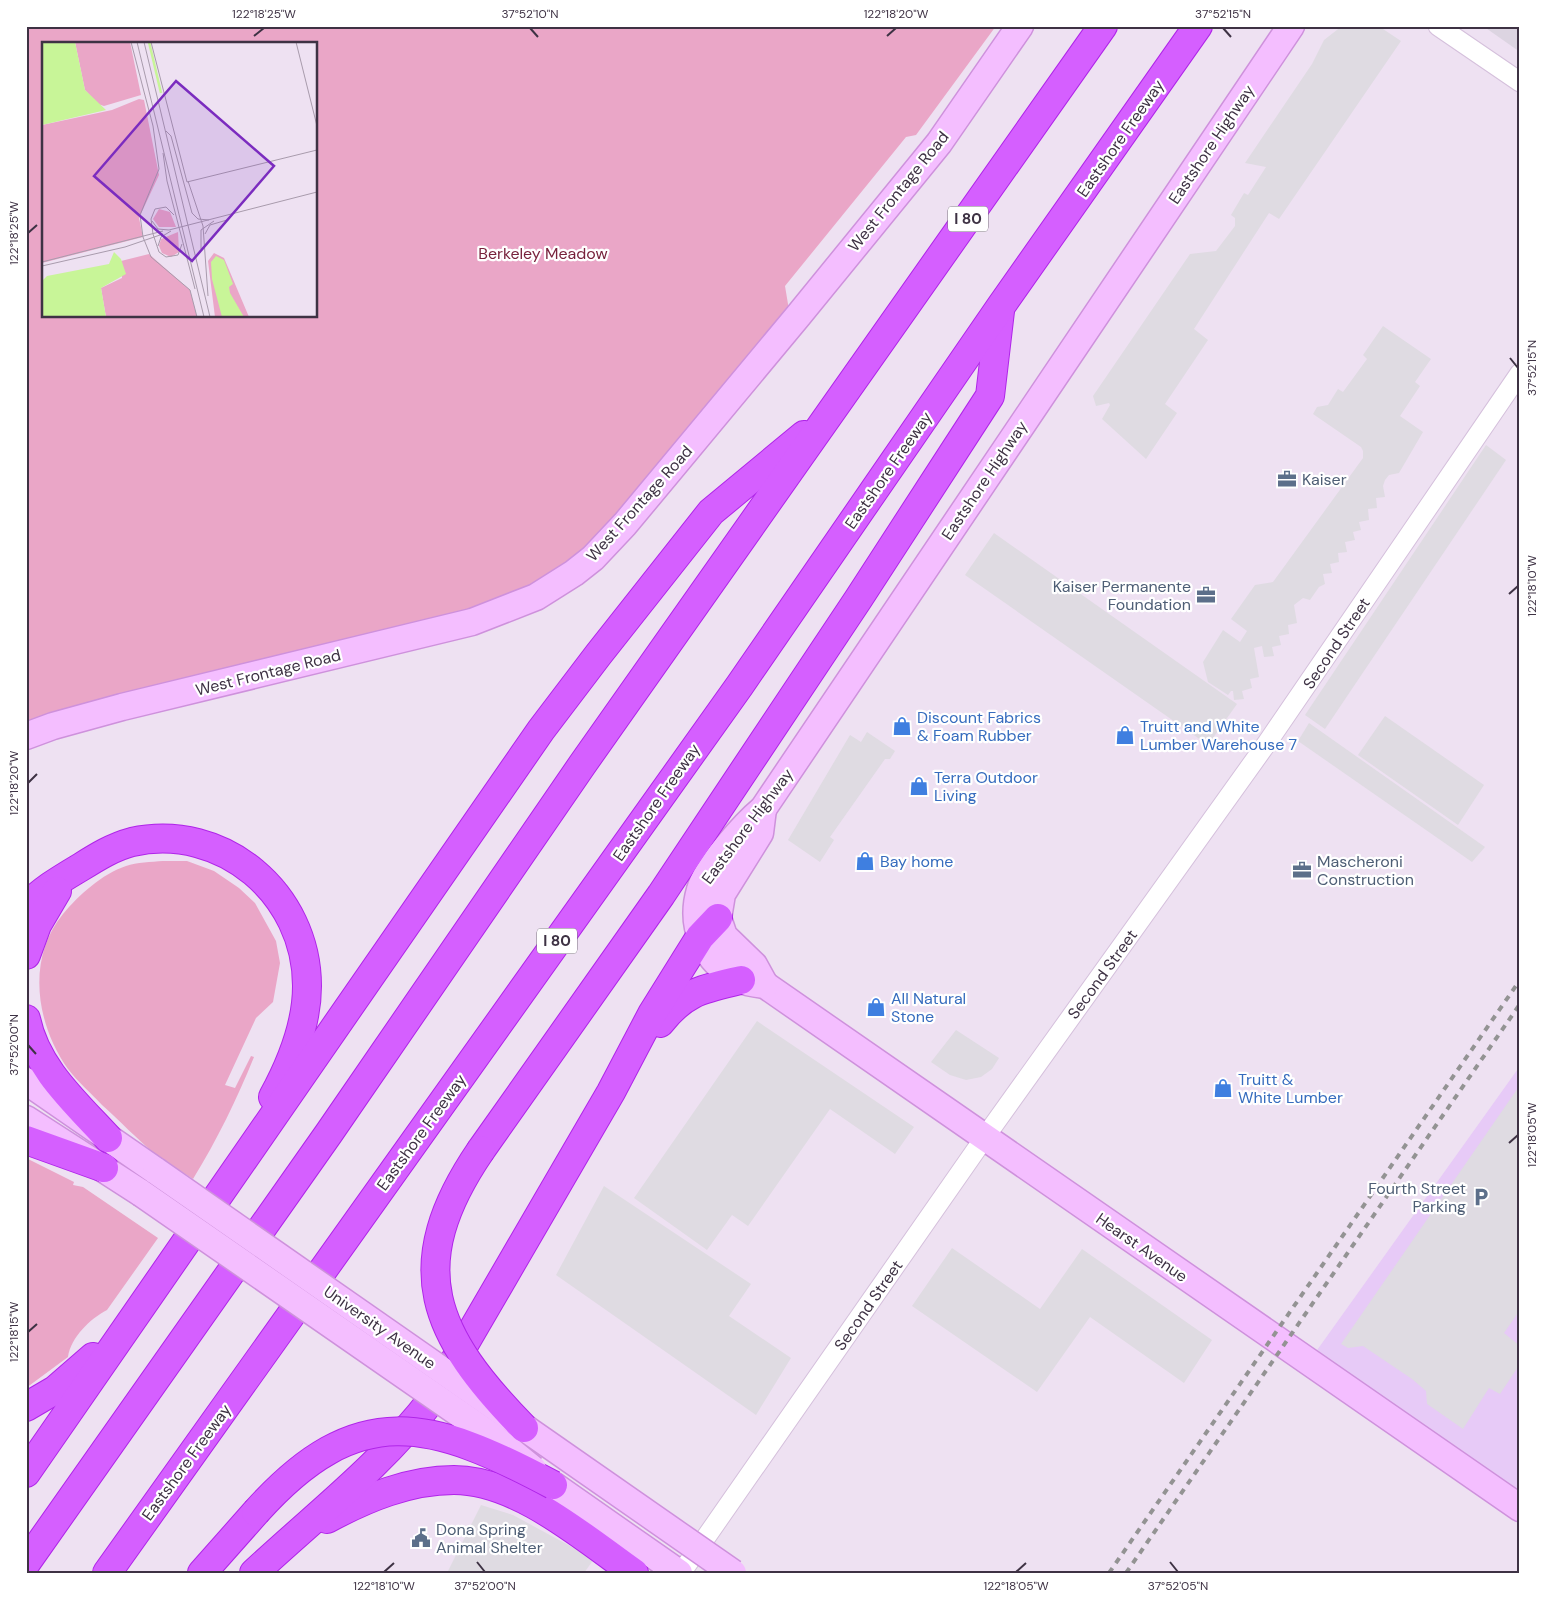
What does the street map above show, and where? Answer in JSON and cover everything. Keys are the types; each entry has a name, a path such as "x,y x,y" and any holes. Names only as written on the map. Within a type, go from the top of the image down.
{"highway":[{"name":"I 80","path":"26,1563 323,1141 577,772 1103,26"},
{"name":"Eastshore Freeway","path":"107,1573 723,708 1001,306 1198,26"},
{"path":"524,1428 496,1398 457,1347 444,1321 436,1292 436,1261 444,1222 460,1185 481,1150 672,879 990,396 1001,306"},
{"path":"26,1473 541,730 711,512 832,412"},
{"path":"26,907 54,884 105,852 130,843 165,839 199,842 233,856 257,873 276,894 296,929 304,959 307,987 300,1029 278,1088 221,1193"},
{"path":"26,955 37,925 51,900 81,867"},
{"path":"258,1568 369,1469 402,1436 433,1398 612,1092 652,1014 709,927"},
{"path":"612,1092 653,1032 677,1003 701,988 753,983"},
{"path":"26,1019 34,1045 42,1061 64,1089 108,1138"},
{"path":"26,1140 104,1168"},
{"path":"26,1406 55,1390 86,1364 153,1290"},
{"path":"202,1573 256,1512 292,1476 325,1453 364,1436 392,1431 420,1432 461,1442 494,1455 553,1485"},
{"path":"258,1568 306,1531 371,1498 421,1483 455,1480 488,1486 535,1506 634,1573"}],"street":[{"name":"West Frontage Road","path":"26,736 53,726 113,709 472,622 536,597 574,573 593,558 625,524 939,144 1020,26"},
{"name":"Eastshore Highway","path":"709,927 696,918 700,888 721,854 746,823 763,809 1291,26"},
{"path":"1438,26 1520,82"},
{"name":"Second Street","path":"680,1573 985,1137 1267,743 1520,373"},
{"name":"Hearst Avenue","path":"709,927 709,956 727,972 753,983 985,1137 1520,1508"},
{"name":"University Avenue","path":"26,1081 733,1573"},
{"name":"University Avenue","path":"26,1119 141,1193 496,1440 553,1485 680,1573"}],"shaded area":[{"path":"1342,26 1374,26 1383,29 1401,41 1279,219 1269,213 1194,329 1208,340 1165,404 1177,413 1146,459 1102,419 1110,405 1109,403 1096,406 1093,396 1190,254 1216,251 1235,226 1235,218 1231,215 1244,193 1248,195 1266,167 1245,163 1312,64 1324,40"},
{"path":"1483,26 1520,26 1520,52"},
{"path":"1383,326 1431,359 1415,382 1420,386 1400,416 1423,432 1399,473 1389,475 1385,480 1383,486 1385,497 1376,498 1377,508 1368,509 1369,520 1359,522 1361,530 1353,532 1355,540 1345,542 1347,552 1338,553 1339,562 1330,564 1332,573 1323,574 1325,584 1319,587 1310,600 1303,598 1294,605 1297,623 1288,625 1289,634 1279,636 1281,645 1272,647 1274,656 1264,657 1262,646 1254,648 1259,677 1250,679 1252,688 1242,691 1244,699 1234,700 1233,691 1228,695 1208,682 1203,662 1223,630 1240,642 1247,631 1231,619 1255,585 1273,582 1363,458 1361,447 1313,414 1317,407 1328,405 1338,389 1343,392 1367,359 1363,355"},
{"path":"1486,445 1506,460 1325,729 1305,715"},
{"path":"994,533 1237,704 1208,745 965,575"},
{"path":"1385,716 1484,785 1458,825 1358,755"},
{"path":"1309,723 1485,847 1472,862 1298,741"},
{"path":"867,732 895,751 890,759 885,759 830,837 834,840 820,862 788,840 850,735 861,742"},
{"path":"757,1021 914,1127 895,1154 830,1109 748,1226 732,1215 707,1250 634,1198"},
{"path":"956,1030 999,1058 992,1069 981,1077 966,1080 950,1075 931,1062"},
{"name":"Fourth Street Parking","path":"1520,1066 1520,1494 1315,1353"},
{"name":"Fourth Street Parking","path":"1520,1085 1520,1310 1504,1333 1520,1346 1520,1364 1500,1394 1489,1388 1463,1429 1427,1404 1426,1391 1412,1379 1363,1346 1348,1348 1341,1344"},
{"path":"604,1186 751,1284 729,1316 791,1358 756,1415 556,1275"},
{"path":"952,1248 1040,1309 1082,1249 1212,1340 1184,1383 1090,1317 1037,1392 912,1306"},
{"path":"481,1505 513,1515 594,1559 584,1573 447,1573"}],"green space":[{"name":"Berkeley Meadow","path":"26,26 996,26 916,135 906,137 785,286 789,310 617,516 536,597 26,736"},
{"path":"187,861 214,871 239,888 255,903 276,941 280,963 273,1002 256,1018 225,1085 235,1088 251,1056 254,1057 226,1119 193,1179 148,1148 72,1074 57,1051 49,1032 40,992 40,971 44,951 51,932 69,907 108,874 126,866 144,862"},
{"path":"26,1158 74,1182 73,1185 83,1187 158,1238 107,1310 82,1329 73,1342 68,1357 26,1388"}],"railway":[{"path":"1109,1573 1520,980"},
{"path":"1126,1573 1520,1004"}],"place":[{"name":"Kaiser","path":"1287,479"},
{"name":"Kaiser Permanente Foundation","path":"1206,595"},
{"name":"Discount Fabrics & Foam Rubber","path":"902,726"},
{"name":"Truitt and White Lumber Warehouse 7","path":"1125,735"},
{"name":"Terra Outdoor Living","path":"919,786"},
{"name":"Bay home","path":"865,861"},
{"name":"Mascheroni Construction","path":"1302,870"},
{"name":"All Natural Stone","path":"876,1007"},
{"name":"Truitt & White Lumber","path":"1223,1088"},
{"name":"Fourth Street Parking","path":"1481,1197"},
{"name":"Dona Spring Animal Shelter","path":"421,1538"}]}
